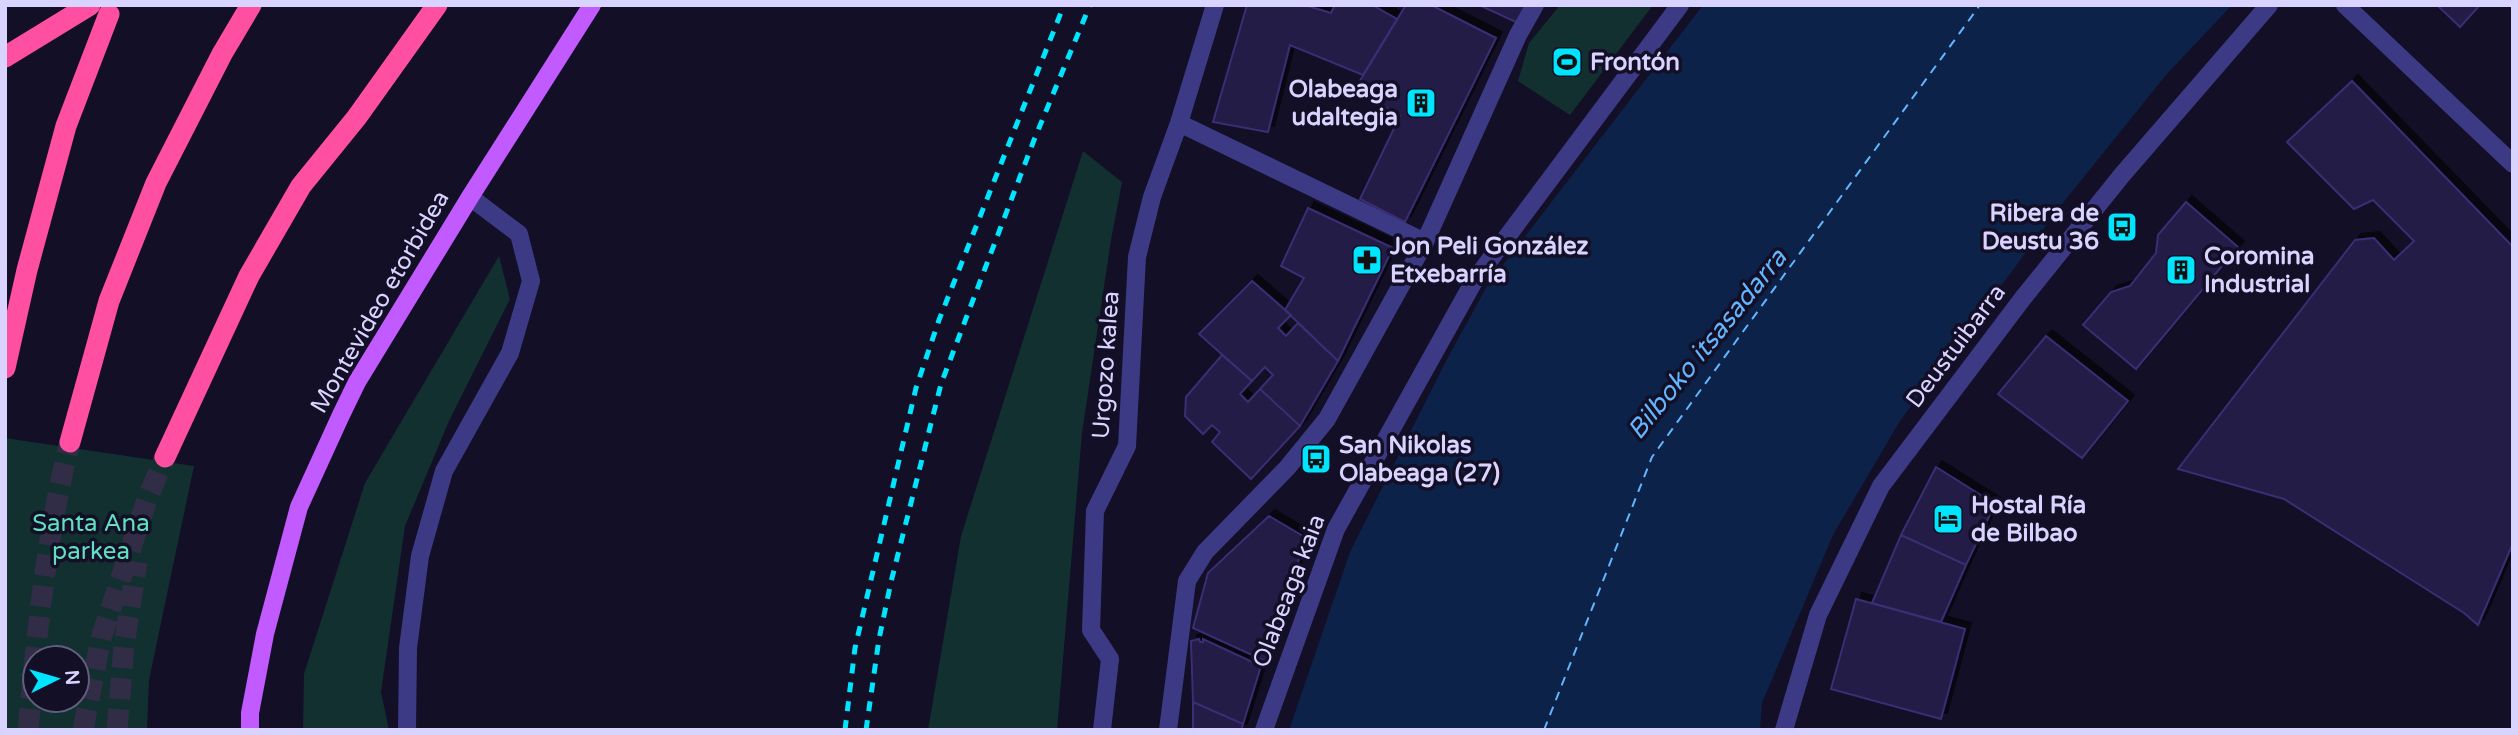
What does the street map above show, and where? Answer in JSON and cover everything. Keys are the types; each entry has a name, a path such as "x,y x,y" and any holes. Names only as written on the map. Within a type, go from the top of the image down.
{"highway":[{"path":"70,442 108,301 156,183 222,54 251,5"},
{"path":"165,457 249,276 302,186 357,117 437,5"},
{"path":"5,57 50,29 99,10"},
{"path":"5,368 27,270 99,10"}],"main road":[{"name":"Montevideo etorbidea","path":"250,730 250,713 264,634 299,507 357,382 592,5"}],"street":[{"name":"Urgozo kalea","path":"1102,730 1110,659 1091,630 1095,511 1127,446 1137,257 1152,197 1179,123 1215,5"},
{"path":"1168,730 1187,582 1205,552 1287,468 1327,419 1425,242 1518,34 1535,5"},
{"name":"Olabeaga kaia","path":"1264,730 1336,529 1474,281 1680,5"},
{"name":"Deustuibarra","path":"1784,730 1818,615 1881,486 2023,298 2108,192 2269,5"},
{"path":"2346,5 2513,164"},
{"path":"1179,123 1425,242"},
{"path":"407,730 408,648 420,556 444,471 510,353 531,281 519,234 470,197"}],"green space":[{"name":"Frontón","path":"1560,5 1653,5 1570,115 1518,81 1529,43"},
{"path":"1083,151 1122,182 1082,433 1057,730 928,730 961,536"},
{"path":"499,256 510,299 449,421 405,526 381,692 389,730 303,730 304,674 365,483"},
{"name":"Santa Ana parkea","path":"5,438 194,466 149,680 147,730 5,730"}],"water":[{"name":"Bilboko itsasadarra","path":"1703,5 2232,5 2166,75 2063,203 1900,421 1833,535 1762,703 1760,730 1289,730 1350,552 1446,361 1487,286"}],"building":[{"path":"1247,5 1304,5 1331,13 1335,5 1372,5 1397,19 1363,75 1290,45 1268,132 1213,122"},
{"name":"Olabeaga udaltegia","path":"1406,5 1431,5 1496,38 1405,222 1360,199 1400,116 1355,89"},
{"path":"1479,5 1528,5 1518,23"},
{"path":"2437,5 2480,5 2460,27"},
{"path":"2352,81 2513,247 2513,543 2478,625 2464,613 2284,499 2178,469 2355,240 2374,238 2394,260 2414,241 2373,200 2354,209 2287,142"},
{"name":"Coromina Industrial","path":"2186,202 2238,247 2136,369 2083,325 2111,292 2130,286 2156,253 2158,235"},
{"path":"1308,208 1393,248 1338,361 1285,310 1304,278 1281,266"},
{"path":"1252,281 1291,315 1278,328 1286,336 1298,323 1338,361 1300,426 1260,389 1273,375 1265,367 1252,381 1199,334"},
{"path":"2046,336 2128,401 2082,458 1998,394"},
{"path":"1222,355 1252,381 1240,394 1248,402 1260,389 1300,426 1251,479 1212,442 1220,432 1212,425 1203,434 1185,416 1186,397"},
{"name":"Hostal Ría de Bilbao","path":"1936,467 1995,504 1966,565 1901,535"},
{"path":"1269,516 1306,538 1265,661 1193,628 1208,573"},
{"path":"1901,535 1966,565 1941,622 1872,603"},
{"path":"1856,599 1965,629 1941,719 1831,689"},
{"path":"1199,639 1200,642 1203,642 1203,639 1261,666 1243,724 1193,702 1191,641"},
{"path":"1193,702 1243,724 1241,730 1193,730"}],"ferry route":[{"path":"1544,730 1652,457 1980,5"}],"tunnel":[{"path":"28,730 49,549 70,442"},
{"path":"83,730 101,638 148,497 165,457"},
{"path":"117,730 124,646 137,562"}],"railway":[{"path":"845,730 855,648 916,388 939,320 1064,5"},
{"path":"866,730 879,639 891,582 941,384 1034,140 1090,5"}],"place":[{"name":"Frontón","path":"1567,62"},
{"name":"Olabeaga udaltegia","path":"1421,103"},
{"name":"Ribera de Deustu 36","path":"2122,227"},
{"name":"Jon Peli González Etxebarría","path":"1367,260"},
{"name":"Coromina Industrial","path":"2181,270"},
{"name":"San Nikolas Olabeaga (27)","path":"1316,459"},
{"name":"Hostal Ría de Bilbao","path":"1948,519"}]}
